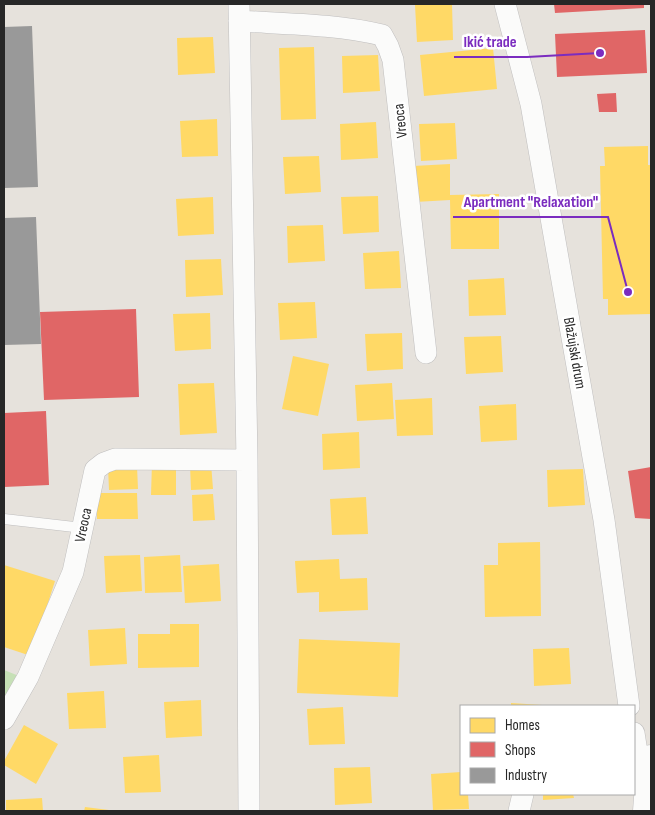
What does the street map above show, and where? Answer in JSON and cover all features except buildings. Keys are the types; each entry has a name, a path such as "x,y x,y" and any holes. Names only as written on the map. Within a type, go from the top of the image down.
{"main road":[{"path":"647,811 651,758"}],"street":[{"name":"Blažujski drum","path":"505,4 529,92 604,520 626,705"},
{"name":"Vreoca","path":"239,12 382,35 393,60 426,353"},
{"path":"239,12 247,460 249,811"},
{"name":"Vreoca","path":"4,719 28,677 73,572 95,470 115,459 247,460"},
{"path":"635,739 647,811"},
{"path":"519,811 523,795"}],"lane":[{"path":"4,519 83,528"}],"green space":[{"path":"4,670 24,678 4,721"}],"place":[{"name":"Ikić trade","path":"600,53"},
{"name":"Apartment \"Relaxation\"","path":"628,292"}]}
